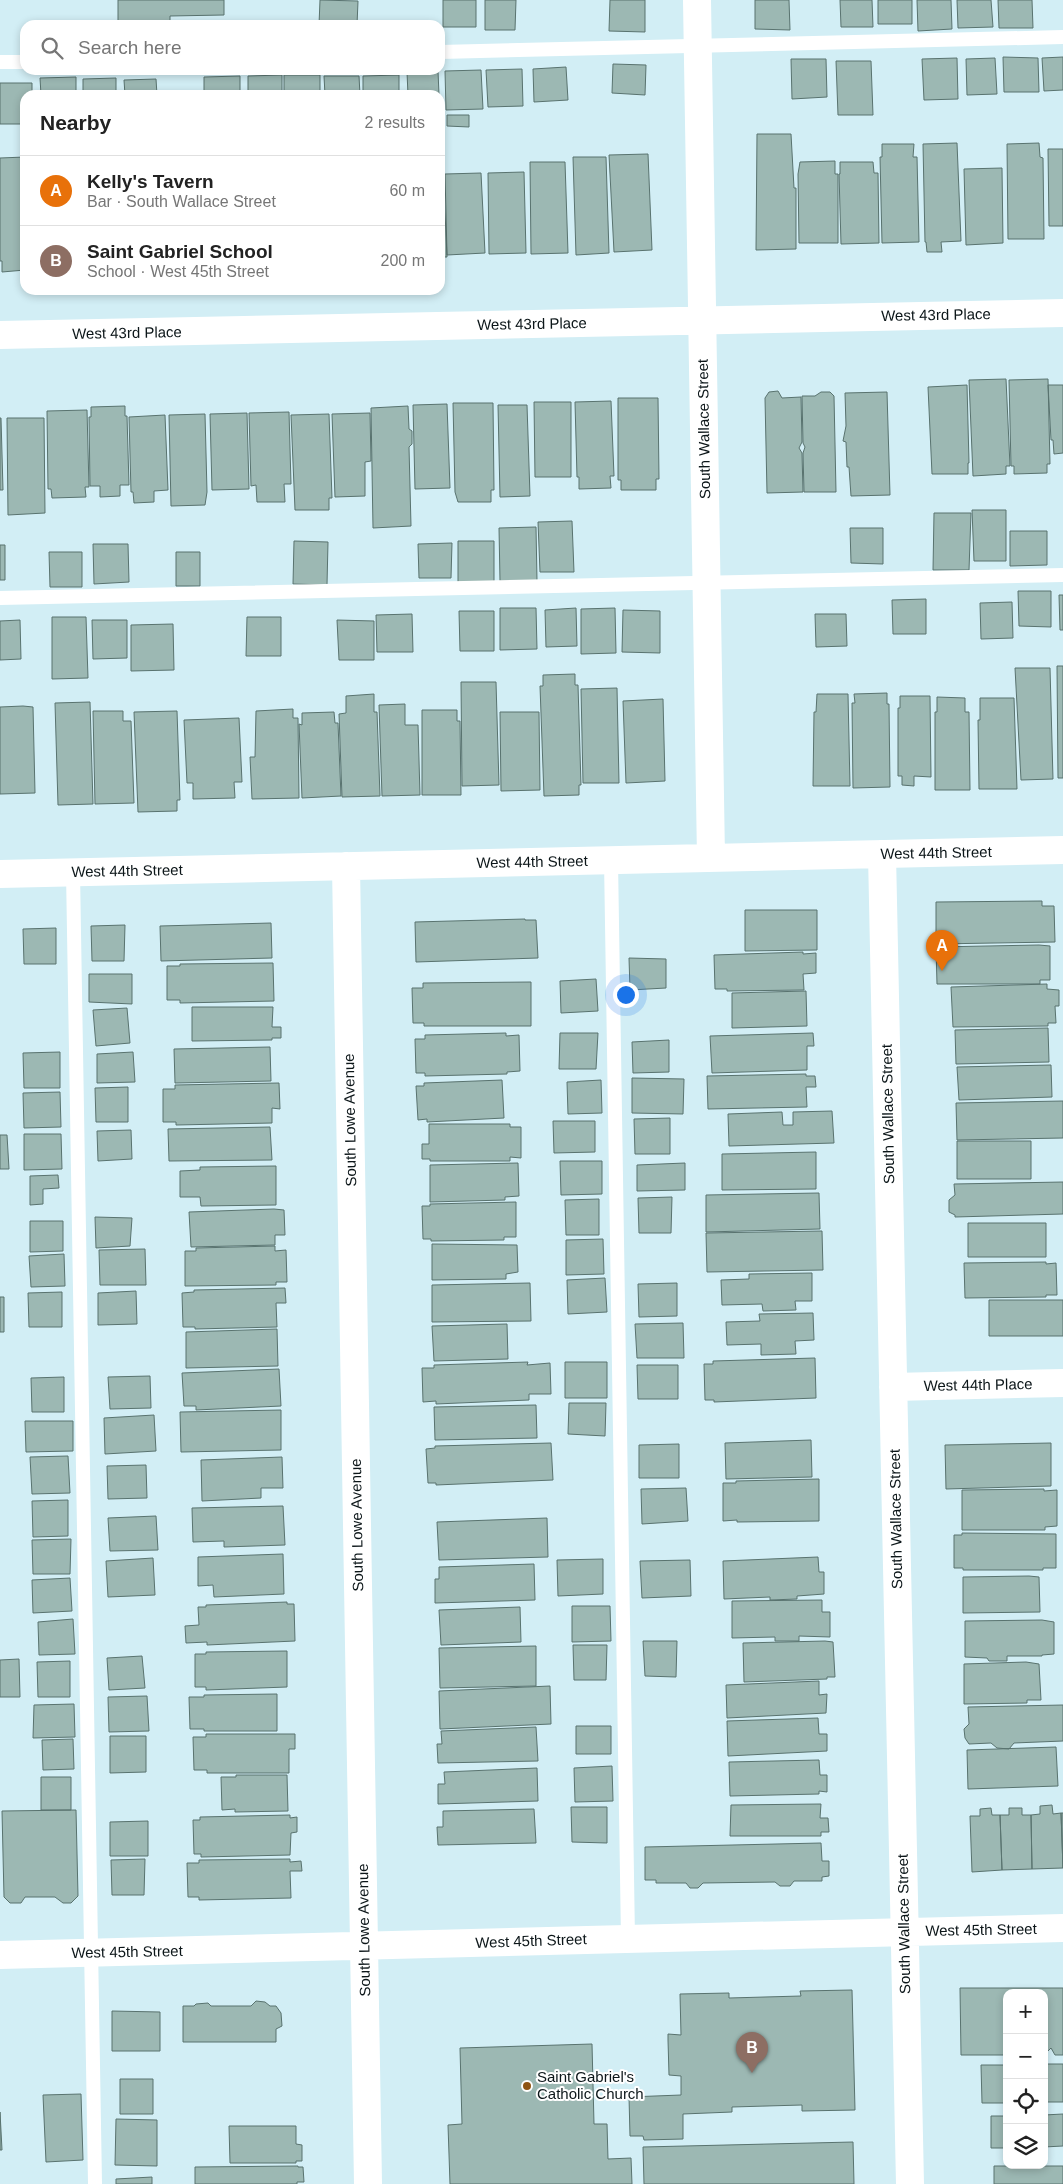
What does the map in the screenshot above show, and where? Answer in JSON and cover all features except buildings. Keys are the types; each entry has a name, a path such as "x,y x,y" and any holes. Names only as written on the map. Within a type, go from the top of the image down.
{"street":[{"name":"South Wallace Street","path":"697,0 711,858"},
{"name":"West 43rd Place","path":"0,335 1063,313"},
{"name":"West 44th Street","path":"0,874 1063,850"},
{"name":"South Wallace Street","path":"882,854 910,2184"},
{"name":"South Lowe Avenue","path":"346,866 368,2184"},
{"name":"West 44th Place","path":"893,1386 1063,1383"},
{"name":"West 45th Street","path":"0,1955 1063,1928"}],"lane":[{"path":"445,52 1063,37"},
{"path":"0,62 20,62"},
{"path":"0,598 1063,575"},
{"path":"611,860 628,1939"},
{"path":"73,872 95,2184"}],"place":[{"name":"Kelly's Tavern","path":"942,971"},
{"name":"Saint Gabriel School","path":"752,2073"},
{"name":"Saint Gabriel's Catholic Church","path":"527,2086"}]}
